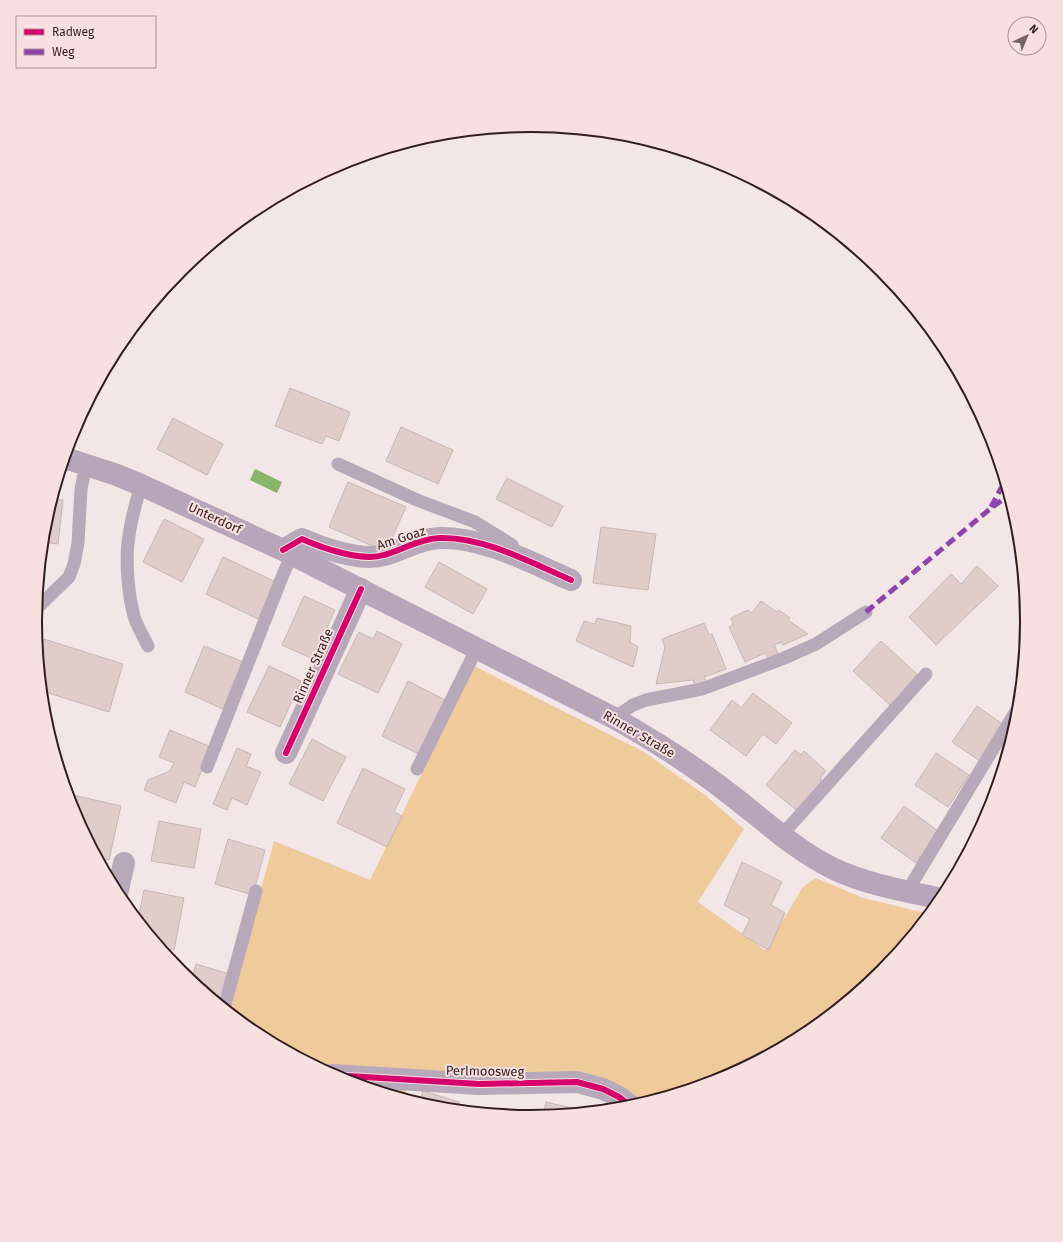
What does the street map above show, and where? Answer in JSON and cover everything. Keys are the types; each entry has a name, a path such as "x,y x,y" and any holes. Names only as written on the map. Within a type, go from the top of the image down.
{"main road":[{"name":"Unterdorf","path":"70,460 141,485 288,552 361,589"},
{"name":"Rinner Straße","path":"361,589 641,733 701,772 781,836 809,855 834,869 860,880 936,897"}],"street":[{"name":"Am Goaz","path":"288,552 302,539 319,547 374,558 424,540 438,538 468,540 516,556 571,580"},
{"name":"Rinner Straße","path":"286,753 361,589"},
{"path":"119,885 124,863"},
{"name":"Perlmoosweg","path":"352,1076 479,1084 577,1082 603,1089 619,1096 625,1101"}],"lane":[{"path":"338,464 417,500 475,522 512,545 516,556"},
{"path":"43,603 69,577 74,564 78,543 81,489 86,465"},
{"path":"141,485 129,536 127,560 134,616 148,646"},
{"path":"207,767 282,577 288,552"},
{"path":"614,718 632,705 646,700 702,689 782,659 816,644 866,612"},
{"path":"417,769 477,648"},
{"path":"781,836 926,674"},
{"path":"909,891 914,880 1011,719"},
{"path":"226,1002 256,891"}],"shaded area":[{"path":"255,469 282,482 277,493 250,480"},
{"path":"474,666 644,752 705,795 744,829 698,902 765,950 803,887 816,878 863,898 925,913 900,944 878,967 829,1009 776,1045 748,1060 689,1085 625,1101 486,1077 408,1071 406,1094 374,1085 315,1060 260,1028 230,1005 274,841 370,880"}],"building":[{"path":"290,388 350,412 339,441 326,436 322,444 275,426"},
{"path":"173,418 223,444 207,475 157,449"},
{"path":"401,427 453,450 438,484 386,461"},
{"path":"507,478 563,506 552,527 496,499"},
{"path":"348,482 406,507 386,552 329,527"},
{"path":"58,500 63,500 58,544 48,543"},
{"path":"164,519 204,539 182,582 143,562"},
{"path":"601,527 656,534 648,590 593,583"},
{"path":"223,557 276,582 258,619 206,594"},
{"path":"439,562 487,589 473,614 425,587"},
{"path":"977,566 998,586 936,645 909,617 951,574 961,584"},
{"path":"304,596 335,610 313,659 282,645"},
{"path":"761,601 777,612 779,610 790,618 788,620 808,634 783,645 782,642 774,645 778,653 768,658 765,653 745,662 729,627 733,625 731,618 748,610 752,613"},
{"path":"597,618 631,626 630,642 638,647 633,667 576,641 584,621 595,624"},
{"path":"704,623 709,635 712,634 726,669 704,677 706,681 695,685 693,680 656,684 665,647 662,639"},
{"path":"377,631 402,644 378,693 338,674 359,632 373,639"},
{"path":"44,639 123,664 109,712 47,693 43,643"},
{"path":"881,641 919,676 891,706 853,671"},
{"path":"204,646 243,662 223,709 185,692"},
{"path":"269,666 301,681 280,727 247,712"},
{"path":"408,681 447,701 421,755 382,736"},
{"path":"753,693 792,723 776,744 763,734 746,756 710,730 732,700 741,708"},
{"path":"977,706 1005,726 980,761 952,742"},
{"path":"170,730 211,747 195,787 184,782 176,803 144,790 148,780 170,771 174,763 159,757"},
{"path":"312,739 346,757 323,801 289,784"},
{"path":"237,748 251,754 246,766 261,772 247,805 232,798 227,810 213,804"},
{"path":"795,750 801,755 804,751 826,771 821,777 821,790 801,814 766,785"},
{"path":"936,753 969,775 948,807 915,785"},
{"path":"363,768 405,789 394,812 402,816 387,847 337,823"},
{"path":"74,795 121,806 109,860 104,859 92,838"},
{"path":"904,806 938,831 916,863 881,838"},
{"path":"159,821 201,829 194,868 151,861"},
{"path":"228,839 265,850 253,895 215,884"},
{"path":"742,862 782,882 771,905 785,913 769,950 742,935 750,919 724,905"},
{"path":"144,890 184,898 174,950 167,949 139,914"},
{"path":"196,964 229,974 222,999 209,989 193,974"},
{"path":"423,1091 459,1102 458,1104 421,1098"},
{"path":"546,1102 573,1108 564,1109 544,1110"}],"marked path":[{"path":"991,507 1002,487"},
{"path":"866,612 1005,498"}],"cycle path":[{"path":"283,550 302,539 342,553 365,557 375,557 391,553 424,540 439,538 455,539 472,541 506,552 571,580"},
{"path":"286,753 361,589"},
{"path":"352,1076 479,1084 577,1082 603,1089 625,1101"}]}
